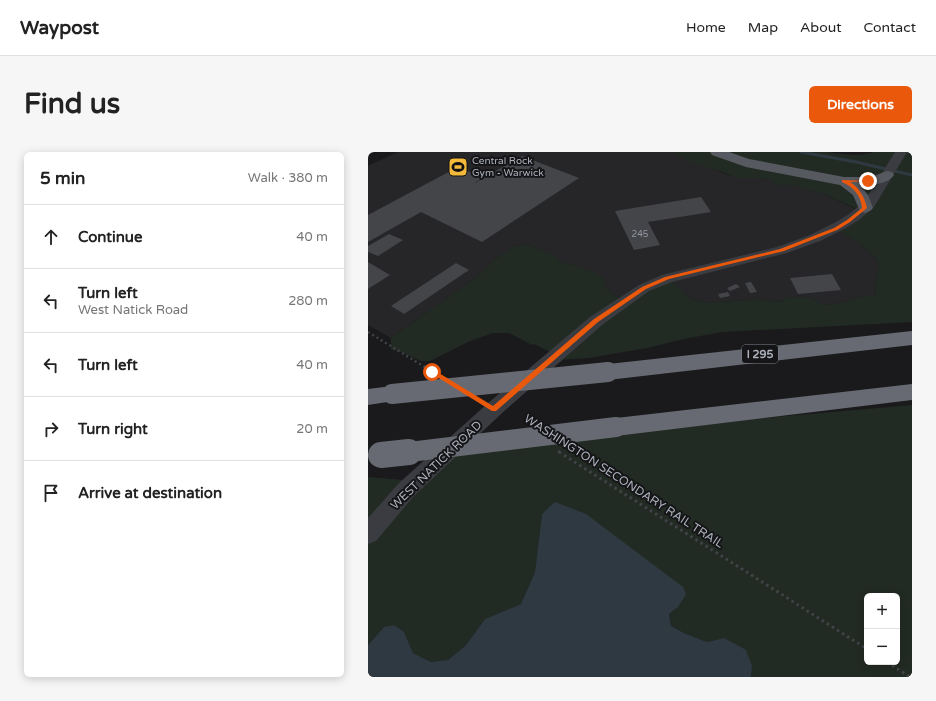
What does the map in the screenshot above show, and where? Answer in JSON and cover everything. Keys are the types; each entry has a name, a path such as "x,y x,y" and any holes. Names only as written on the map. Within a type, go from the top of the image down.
{"highway":[{"name":"I 295","path":"368,397 912,338"},
{"path":"374,455 912,392"}],"main road":[{"path":"717,152 746,163 844,181 873,181 889,172"},
{"path":"844,181 854,186 864,200 865,208"}],"street":[{"name":"WEST NATICK ROAD","path":"368,534 406,490 596,320 644,288 667,278 754,258 796,245 841,225 865,208 875,196 901,152"}],"path":[{"path":"368,332 438,375"},
{"name":"WASHINGTON SECONDARY RAIL TRAIL","path":"556,450 864,647"},
{"path":"892,665 910,677"}],"shaded area":[{"path":"398,152 671,152 736,178 762,178 769,180 776,185 792,185 824,194 859,211 840,231 860,244 875,257 879,265 875,287 876,296 865,296 831,305 821,304 812,298 786,297 781,302 759,299 706,303 690,298 683,292 625,301 607,290 603,278 575,265 560,262 545,251 527,244 514,246 495,259 478,276 391,338 368,325 368,166"},
{"path":"671,152 828,152 858,155 873,152 912,152 912,322 722,332 647,348 589,358 556,360 555,354 534,344 532,345 509,333 493,333 470,341 430,361 421,361 399,351 391,350 391,338 478,276 495,259 514,246 527,244 555,255 560,262 575,265 596,273 603,278 607,290 625,301 670,280 690,298 706,303 759,299 781,302 786,297 812,298 821,304 831,305 865,296 876,296 875,287 879,265 875,257 860,244 840,231 859,210 824,194 792,185 776,185 769,180 762,178 736,178 723,172 690,162"},
{"path":"912,405 912,677 751,677 752,666 724,638 707,642 686,634 671,626 669,614 678,607 542,514 535,572 521,604 485,619 466,645 448,660 431,662 413,653 404,632 384,627 368,645 368,477 415,481 456,445"},
{"path":"555,502 586,514 683,587 686,594 678,607 669,614 671,626 686,634 707,642 724,638 746,650 752,666 751,677 368,677 368,645 384,627 394,625 404,632 413,653 431,662 448,660 466,645 485,619 521,604 535,572 542,514"}],"building":[{"path":"522,156 579,178 482,242 421,212 368,242 368,215 458,167 483,177 473,184"},
{"path":"701,197 711,212 648,222 660,245 634,250 615,211"},
{"path":"389,234 403,240 378,256 368,252 368,246"},
{"path":"368,262 390,275 368,289"},
{"path":"456,263 469,270 404,314 391,306"},
{"path":"832,274 841,290 798,294 790,278"},
{"path":"751,282 757,292 750,293 745,283"},
{"path":"736,284 740,287 730,291 727,288"},
{"path":"728,292 730,296 720,298 718,294"}],"waterway":[{"path":"801,152 856,162 912,175"}],"place":[{"name":"Central Rock Gym - Warwick","path":"458,167"}],"route":[{"path":"432,372 494,410 596,320 644,288 667,278 782,250 835,229 865,208 864,200 854,186 844,181 868,181"}]}
